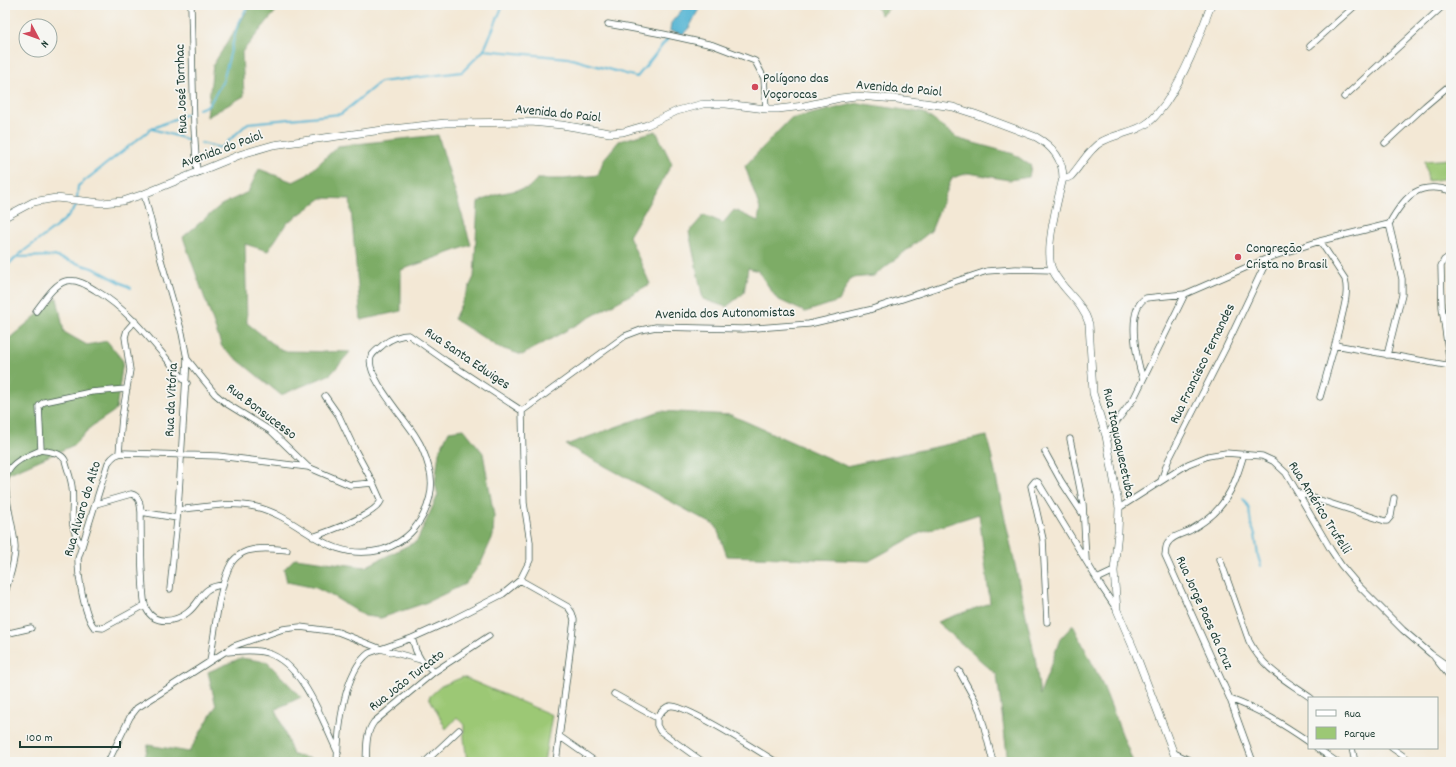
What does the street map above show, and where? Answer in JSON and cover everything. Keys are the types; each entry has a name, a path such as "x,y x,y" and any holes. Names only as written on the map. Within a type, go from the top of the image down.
{"street":[{"name":"Rua José Tornhac","path":"191,5 194,127 197,173"},
{"path":"1063,178 1072,176 1096,146 1103,141 1141,127 1149,123 1156,116 1184,72 1211,5"},
{"path":"1310,46 1356,5"},
{"path":"1344,97 1444,5"},
{"path":"608,24 659,33 712,45 755,61 764,78 766,109"},
{"path":"1385,143 1451,84"},
{"name":"Avenida do Paiol","path":"5,216 33,202 56,198 112,203 144,194 260,148 375,131 444,123 509,122 562,125 610,133 623,132 647,125 677,111 702,104 726,104 766,109 804,106 857,96 898,99 953,107 1017,129 1045,142 1052,148 1059,159 1063,171 1063,178"},
{"name":"Rua Itaquaquecetuba","path":"1063,178 1052,228 1050,250 1051,263 1052,270 1060,282 1086,314 1091,339 1093,393 1106,436 1119,508 1114,571 1117,610 1135,652 1177,762"},
{"path":"1387,355 1402,295 1402,279 1389,224 1402,202 1412,194 1424,188 1443,188 1451,191"},
{"name":"Rua da Vitória","path":"144,194 182,333 187,359 178,510 170,589"},
{"path":"1143,379 1138,365 1135,349 1134,325 1138,305 1141,301 1146,298 1185,294 1268,258 1320,241 1389,224"},
{"path":"1320,241 1345,279 1347,285 1346,298 1335,346 1320,397"},
{"path":"1335,346 1450,366 1442,307 1441,266 1444,260 1451,255"},
{"name":"Rua Francisco Fernandes","path":"1161,482 1168,461 1268,258"},
{"name":"Avenida dos Autonomistas","path":"522,411 619,340 641,330 656,327 760,328 809,324 869,310 987,271 1016,268 1052,270"},
{"path":"36,311 49,294 66,281 76,281 86,285 112,300 135,321 186,383"},
{"path":"1106,436 1134,398 1185,294"},
{"path":"120,453 122,417 130,370 125,336 127,330 135,321"},
{"name":"Rua Santa Edwiges","path":"178,510 229,505 254,507 273,513 325,544 348,552 372,552 390,548 404,538 418,525 431,496 432,482 430,468 416,437 383,392 370,362 374,352 385,343 403,335 409,335 522,411"},
{"name":"Rua Bonsucesso","path":"187,359 215,394 227,404 270,431 308,467 350,485 373,484"},
{"path":"41,450 39,410 41,404 91,392 127,389"},
{"path":"313,537 369,512 379,505 380,499 339,416 325,396"},
{"path":"337,762 341,716 345,698 354,674 364,657 369,653 412,638 450,621 503,594 520,580 530,560 530,542 524,503 522,411"},
{"path":"1070,439 1083,504 1086,560"},
{"path":"5,593 14,562 15,547 14,529 6,495 5,480 12,465 41,450 62,456 65,460 72,486 71,514 73,527 82,546"},
{"path":"1045,452 1061,481 1084,516"},
{"name":"Rua Alvaro do Alto","path":"145,605 103,628 94,627 88,618 78,570 78,559 108,463 112,457 120,453 181,454 218,456 308,467"},
{"name":"Rua Américo Trufelli","path":"1119,508 1199,459 1226,453 1262,456 1274,460 1286,473 1341,565 1359,586 1403,630 1431,654 1451,668"},
{"name":"Rua Jorge Paes da Cruz","path":"1244,454 1229,496 1218,510 1208,519 1173,538 1168,543 1165,555 1230,699 1253,762"},
{"path":"1047,622 1043,539 1031,486 1033,482 1038,482 1097,580 1117,610"},
{"path":"1298,493 1385,521 1391,516 1394,498"},
{"path":"96,504 121,496 134,495 139,501 141,512 142,572 145,605 149,614 155,618 171,621 179,618 188,613 199,601 205,591 211,587 223,585"},
{"path":"141,512 177,518"},
{"path":"210,661 223,585 233,561 248,551 287,550"},
{"path":"1220,559 1249,641 1256,654 1271,670 1311,697"},
{"path":"1097,580 1114,571"},
{"path":"520,580 560,601 568,607 574,620 556,762"},
{"path":"108,762 130,717 137,708 210,661 227,652 234,646 264,635 283,629 300,627 338,632 381,649 421,660"},
{"path":"5,634 31,628"},
{"name":"Rua João Turcato","path":"366,762 367,740 370,727 382,714 434,672 489,636"},
{"path":"412,638 416,651 421,660 434,672"},
{"path":"227,652 255,650 268,653 286,663 305,685 338,753"},
{"path":"1431,654 1451,678"},
{"path":"958,671 976,700 993,762"},
{"path":"614,694 657,718"},
{"path":"1230,699 1250,706 1266,714 1308,741"},
{"path":"703,762 660,731 657,724 657,718 666,707 671,705 678,706 776,762"},
{"path":"425,762 459,730"},
{"path":"559,736 596,762"},
{"path":"1318,749 1337,762"},
{"path":"1352,749 1355,762"},
{"path":"1393,749 1412,762"},
{"path":"1174,753 1193,762"}],"green space":[{"path":"251,5 281,5 242,52 244,96 207,117 213,65"},
{"path":"875,5 893,5 881,15"},
{"path":"858,103 924,113 959,139 1014,154 1031,166 1029,177 1009,180 969,173 952,178 931,231 874,276 851,278 839,301 805,312 777,299 758,271 748,268 744,293 726,307 703,299 689,232 704,215 723,223 734,210 758,221 760,209 745,166 790,119"},
{"path":"656,131 672,164 629,236 650,284 522,355 498,347 454,319 474,277 478,202 498,194 528,188 537,179 564,179 598,175 604,159 619,141"},
{"path":"438,135 471,245 401,270 401,311 361,320 350,199 322,198 286,224 268,251 245,244 247,323 282,351 350,352 331,374 281,395 222,347 183,237 221,205 248,192 259,169 293,182 307,175 338,146"},
{"path":"1451,159 1451,178 1428,181 1425,161"},
{"path":"57,298 64,332 87,345 107,341 123,361 116,410 92,426 74,445 5,475 5,342"},
{"path":"660,411 731,415 846,466 987,436 1035,657 1040,695 1060,639 1073,625 1102,683 1133,762 1008,762 997,675 937,622 990,603 979,514 920,533 869,561 727,556 716,526 566,445"},
{"path":"464,429 483,453 494,516 493,536 481,563 465,584 425,603 381,618 365,616 316,588 287,582 284,569 295,558 365,567 417,541 438,495 435,484 439,452 449,431"},
{"path":"241,658 267,662 301,697 276,709 293,755 325,762 144,762 148,745 189,752 216,706 208,672"},
{"path":"463,677 552,715 544,762 467,762 464,725 457,717 446,729 429,697 441,686"}],"water":[{"path":"686,5 701,5 689,28 683,34 670,31 671,23"}],"waterway":[{"path":"199,109 209,105 223,81 237,27 248,5"},
{"path":"484,50 503,5"},
{"path":"201,143 221,148 248,123 341,114 380,82 462,72 484,50 568,58 637,77 670,36"},
{"path":"77,198 78,186 151,129 189,113"},
{"path":"152,129 190,140"},
{"path":"5,268 19,255 70,215 77,202"},
{"path":"19,257 54,256 95,269 131,288"},
{"path":"1243,498 1249,508 1251,525 1255,534 1261,566"}],"place":[{"name":"Polígono das Voçorocas","path":"755,87"},
{"name":"Congreção Crista no Brasil","path":"1238,257"}]}
